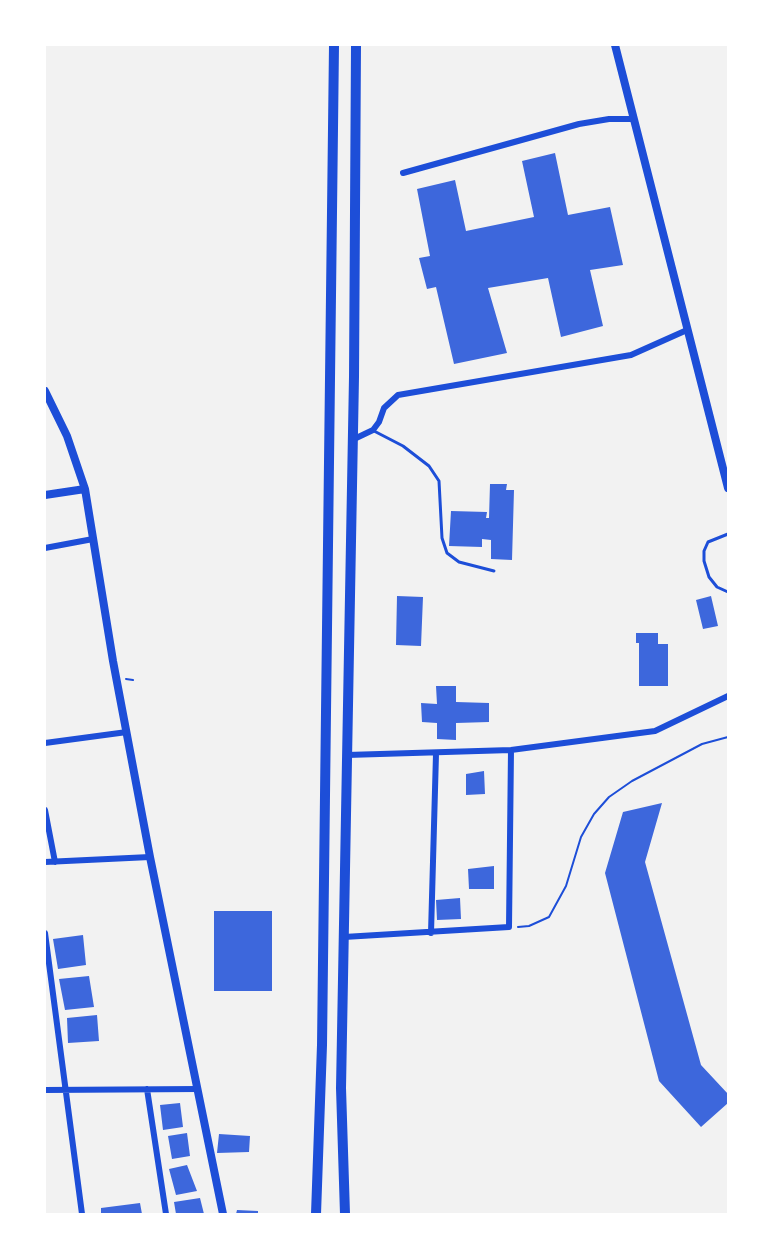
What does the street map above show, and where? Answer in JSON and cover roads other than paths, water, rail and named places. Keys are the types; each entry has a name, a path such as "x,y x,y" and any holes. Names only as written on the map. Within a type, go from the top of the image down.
{"main road":[{"path":"316,1214 322,1067 334,45"},
{"path":"345,1214 341,1143 356,45"}],"street":[{"path":"615,45 728,488"},
{"path":"403,173 579,124 609,119 633,119"},
{"path":"351,441 373,430 384,408 398,395 630,355 687,330"},
{"path":"45,391 67,436 85,489 150,857 223,1214"},
{"path":"45,495 85,489"},
{"path":"45,548 93,539"},
{"path":"347,755 511,750 656,731 728,696"},
{"path":"45,743 127,732"},
{"path":"344,937 509,927 511,750"},
{"path":"431,933 436,754"},
{"path":"45,810 55,862"},
{"path":"45,862 150,857"},
{"path":"45,936 82,1214"},
{"path":"147,1089 166,1214"},
{"path":"45,1090 198,1089"}],"lane":[{"path":"373,430 403,446 429,466 439,481 442,538 447,553 459,562 494,571"},
{"path":"728,534 708,543 704,551 704,561 709,577 717,587 728,592"}]}
